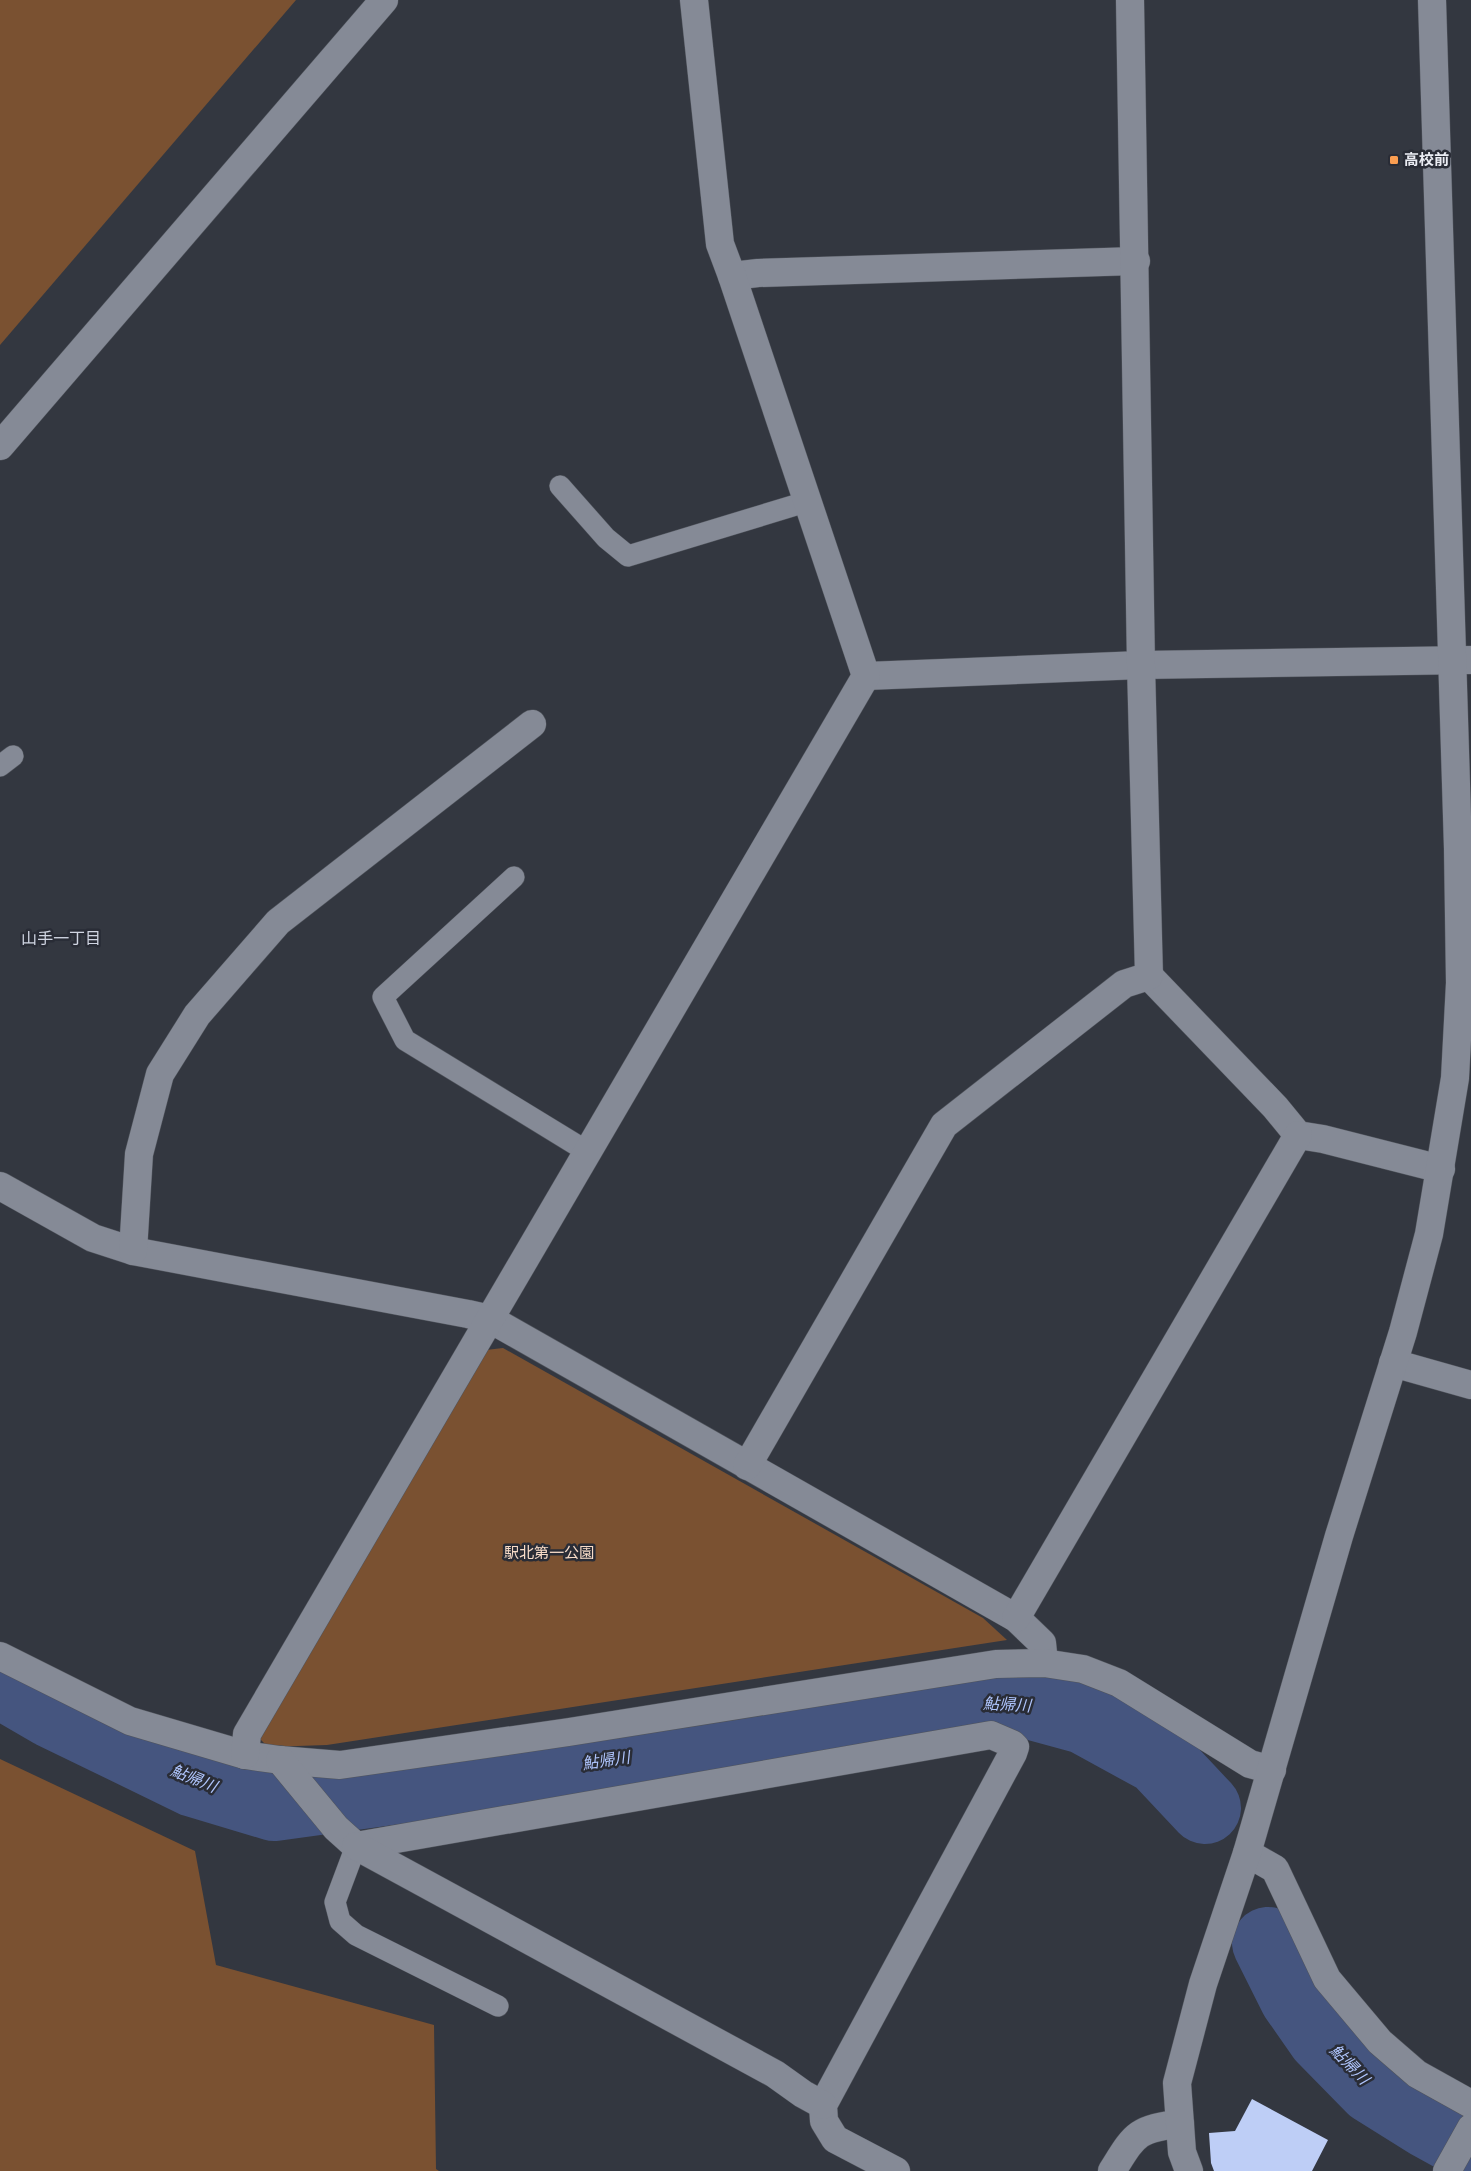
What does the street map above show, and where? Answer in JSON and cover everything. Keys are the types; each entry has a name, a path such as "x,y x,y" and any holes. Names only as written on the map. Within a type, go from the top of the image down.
{"street":[{"path":"0,446 384,0"},
{"path":"245,1755 247,1734 866,676 809,501 720,244 694,0"},
{"path":"1130,0 1136,261 1141,665 1149,976 1275,1107 1298,1135 1323,1139 1441,1169"},
{"path":"1189,2171 1182,2152 1177,2083 1204,1984 1247,1853 1339,1536 1403,1332 1429,1234 1455,1078 1460,984 1458,849 1461,660 1432,0"},
{"path":"732,276 768,272 1136,261"},
{"path":"866,676 1141,665 1461,660"},
{"path":"133,1251 139,1154 160,1074 197,1015 278,922 532,724"},
{"path":"747,1466 944,1125 1124,984 1149,976"},
{"path":"1016,1618 1298,1135"},
{"path":"0,1186 93,1238 133,1251 490,1319 1016,1618 1042,1643 1044,1663"},
{"path":"1393,1362 1471,1385"},
{"path":"0,1656 130,1720 245,1755 287,1770 340,1765 569,1732 996,1664 1044,1663 1083,1669 1119,1683 1250,1764 1272,1770"},
{"path":"346,1837 991,1735 1012,1744 1016,1747 1013,1753 823,2105 824,2121 835,2139 896,2171"},
{"path":"287,1770 346,1837 775,2074 803,2094 823,2105"},
{"path":"1247,1853 1275,1870 1327,1979 1380,2042 1417,2074 1471,2104"},
{"path":"1112,2171 1133,2138 1155,2126 1180,2124"},
{"path":"1448,2169 1471,2128"}],"lane":[{"path":"560,486 606,538 628,556 809,501"},
{"path":"514,877 383,997 405,1040 588,1152"},
{"path":"346,1837 346,1876 335,1902 340,1921 356,1935 498,2006"}],"green space":[{"path":"0,0 296,0 0,345"},
{"name":"駅北第一公園","path":"503,1348 983,1618 1007,1640 327,1745 268,1747 259,1738 486,1350"},
{"path":"0,1759 195,1851 216,1965 434,2025 436,2169 439,2171 0,2171"}],"building":[{"path":"1252,2099 1328,2140 1312,2171 1214,2171 1211,2163 1209,2133 1235,2131"}],"waterway":[{"name":"鮎帰川","path":"0,1682 52,1712 194,1781 274,1805 669,1751 982,1702 1029,1703 1084,1718 1159,1759 1205,1808"},
{"name":"鮎帰川","path":"1268,1943 1295,1997 1323,2037 1373,2088 1429,2123 1471,2146"}],"place":[{"name":"高校前","path":"1394,160"}],"district":[{"name":"山手一丁目","path":"61,938"}]}
